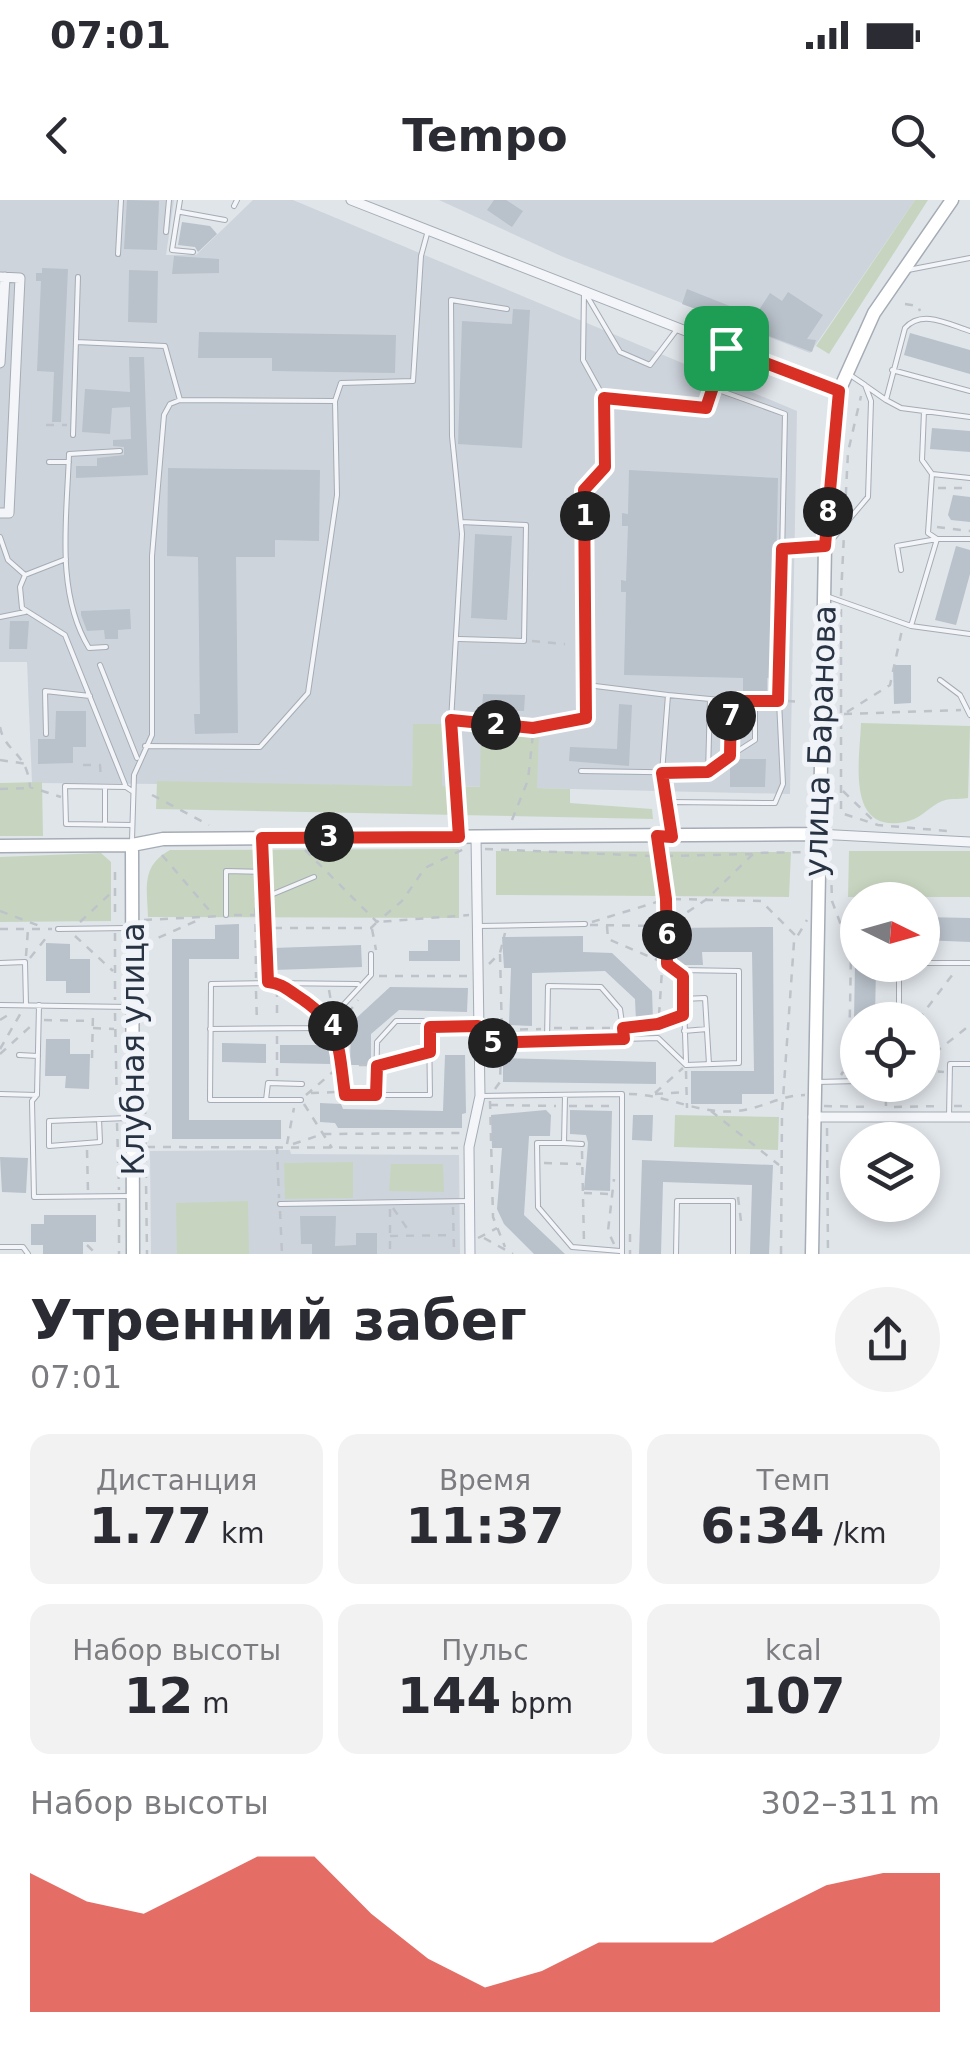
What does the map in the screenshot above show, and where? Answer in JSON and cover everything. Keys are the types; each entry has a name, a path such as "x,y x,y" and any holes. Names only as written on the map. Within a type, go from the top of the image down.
{"main road":[{"name":"улица Баранова","path":"812,1254 822,1114 813,1089 825,546 839,391 864,330 952,200"},
{"path":"0,846 132,845 161,839 476,843 817,834"},
{"name":"Клубная улица","path":"132,845 133,1118 126,1196 133,1254"}],"street":[{"path":"352,200 839,391"},
{"path":"0,363 2,277 20,278 9,513 0,512"},
{"path":"817,834 970,842"},
{"path":"470,1254 470,1147 480,1096 476,843"},
{"path":"822,1114 950,1111 970,1117"}],"lane":[{"path":"118,254 121,200"},
{"path":"166,232 169,200"},
{"path":"180,200 172,250 193,252"},
{"path":"178,211 225,220"},
{"path":"145,746 260,747 308,693 338,495 334,400 341,384 413,380 421,256 428,230"},
{"path":"903,270 930,269 970,258"},
{"path":"73,436 78,277"},
{"path":"584,292 620,352 650,365 678,328"},
{"path":"451,720 533,728 586,718 584,490 605,467 604,398 582,360 584,292"},
{"path":"462,843 451,720 461,522 452,436 451,300 507,309"},
{"path":"886,400 905,328 921,316 970,331"},
{"path":"76,342 165,346 180,400"},
{"path":"604,398 706,408 726,348"},
{"path":"892,370 970,391"},
{"path":"846,373 902,408 970,416"},
{"path":"782,549 825,546 868,497 871,401 865,385"},
{"path":"668,802 775,803 783,784 778,701 786,414 713,388"},
{"path":"132,845 132,791 138,759 152,734 152,556 164,415 170,404 180,400 334,400"},
{"path":"924,411 922,460 932,474 928,532 938,539"},
{"path":"106,647 89,648 74,622 66,560 69,454 120,451"},
{"path":"49,462 69,462"},
{"path":"932,474 970,478"},
{"path":"457,639 524,641 526,526 461,522"},
{"path":"0,538 8,560 25,575"},
{"path":"908,625 938,539"},
{"path":"901,570 897,546 938,539 970,539"},
{"path":"25,575 66,560"},
{"path":"25,575 20,600 26,612"},
{"path":"824,596 841,598 908,625 970,634"},
{"path":"0,617 26,612 61,629 126,787"},
{"path":"100,664 138,759"},
{"path":"940,680 960,695 969,712"},
{"path":"587,686 731,701 730,756"},
{"path":"46,734 45,691 90,696"},
{"path":"478,1043 658,1038 686,1065 739,1063 739,972 680,970 667,964 666,899 657,856 664,837 668,802 662,773 668,695"},
{"path":"708,772 710,699"},
{"path":"581,772 708,772 755,740 755,711"},
{"path":"132,791 126,787 65,786 66,824 132,825"},
{"path":"103,787 106,825"},
{"path":"262,838 268,982"},
{"path":"226,916 226,871 264,872"},
{"path":"266,897 314,877"},
{"path":"476,920 516,925 585,924"},
{"path":"56,928 133,928"},
{"path":"210,1029 322,1028 371,975 371,954"},
{"path":"0,963 26,962 26,1005"},
{"path":"940,962 970,963"},
{"path":"680,970 686,1065"},
{"path":"301,1100 210,1100 211,984 361,984"},
{"path":"548,1040 548,986 601,986 620,1009 624,1039"},
{"path":"683,999 706,998 709,1064"},
{"path":"0,1005 133,1007"},
{"path":"39,1005 38,1095 32,1101 34,1198 126,1196"},
{"path":"376,1095 377,1042 396,1021 423,1021 430,1027 478,1026"},
{"path":"345,1094 430,1095 430,1027"},
{"path":"684,1031 707,1029"},
{"path":"19,1055 38,1056"},
{"path":"950,1111 950,1064 970,1064"},
{"path":"813,1089 837,1081"},
{"path":"266,1100 268,1083 302,1084"},
{"path":"0,1094 38,1095"},
{"path":"480,1096 622,1094 622,1252 572,1247 538,1207 537,1143 582,1144"},
{"path":"564,1143 565,1096"},
{"path":"99,1119 100,1142 50,1146 49,1120 133,1118"},
{"path":"280,1204 469,1201"},
{"path":"676,1254 677,1201 734,1202 734,1254"},
{"path":"0,1247 23,1247 28,1254"}],"path":[{"path":"905,304 918,306 921,316"},
{"path":"46,425 74,426"},
{"path":"938,488 970,488"},
{"path":"934,520 937,528 970,531"},
{"path":"908,625 890,684 842,714 969,712"},
{"path":"524,641 565,644"},
{"path":"731,701 803,702"},
{"path":"0,727 1,736 28,764 30,788"},
{"path":"512,820 528,780 533,728"},
{"path":"0,760 28,764"},
{"path":"84,765 100,765 103,787"},
{"path":"0,789 30,788 66,798"},
{"path":"841,789 878,825"},
{"path":"152,795 210,825"},
{"path":"841,812 878,825 952,831"},
{"path":"268,928 371,928 402,901 424,868 462,843"},
{"path":"446,848 476,843 657,856 810,852"},
{"path":"322,848 304,848 377,922 476,920"},
{"path":"162,854 215,917"},
{"path":"585,924 667,926 706,899 754,854"},
{"path":"831,868 832,902 851,952 849,1063 837,1081"},
{"path":"115,872 117,1118 126,1196 119,1254"},
{"path":"255,872 258,1029"},
{"path":"75,928 88,910 115,889"},
{"path":"585,924 666,899 761,901 797,937"},
{"path":"0,911 46,929"},
{"path":"781,1254 781,1166 797,937 810,914"},
{"path":"198,920 142,944 142,920 268,916"},
{"path":"376,976 477,976 500,952 502,936 516,925"},
{"path":"608,925 608,939 667,964 658,976 658,1038"},
{"path":"0,929 56,928"},
{"path":"26,962 56,928"},
{"path":"66,928 115,973"},
{"path":"26,962 28,929"},
{"path":"932,1002 961,963"},
{"path":"277,983 329,1020 336,1030 345,1094 309,1093"},
{"path":"277,983 277,1083"},
{"path":"336,1030 366,989"},
{"path":"0,1052 26,1005"},
{"path":"0,1052 54,1006"},
{"path":"92,1058 93,1006"},
{"path":"502,1030 623,1028 658,1024 683,1015"},
{"path":"39,1020 93,1021"},
{"path":"940,1049 970,1026"},
{"path":"93,1028 116,1029"},
{"path":"0,1036 5,1040"},
{"path":"286,1146 301,1100 341,1065 377,1066 430,1052"},
{"path":"686,1065 687,1108"},
{"path":"654,1094 686,1065"},
{"path":"940,1071 950,1072"},
{"path":"302,1084 301,1100 333,1149"},
{"path":"654,1094 687,1108 738,1111 813,1089 818,1093 828,1254"},
{"path":"144,1092 147,1254"},
{"path":"622,1094 687,1092"},
{"path":"277,1100 293,1115"},
{"path":"886,1102 886,1107"},
{"path":"490,1104 623,1106"},
{"path":"822,1114 886,1107 950,1111 970,1106"},
{"path":"710,1110 781,1166"},
{"path":"286,1146 323,1134 472,1132"},
{"path":"88,1143 88,1196"},
{"path":"582,1144 584,1248"},
{"path":"145,1146 470,1147"},
{"path":"537,1163 582,1164"},
{"path":"583,1193 612,1194"},
{"path":"724,1196 741,1196 740,1232"},
{"path":"453,1201 454,1253"},
{"path":"390,1202 412,1234"},
{"path":"390,1202 390,1254"},
{"path":"390,1236 454,1236"},
{"path":"483,1237 513,1254"},
{"path":"87,1245 96,1254"}],"shaded area":[{"path":"0,200 174,200 166,255 196,255 253,200 293,200 797,411 790,794 442,786 441,724 414,724 412,786 32,783 27,662 0,662"},
{"path":"439,200 915,200 810,353 561,256"},
{"path":"290,1150 291,1154 459,1155 460,1254 151,1254 150,1151"}],"green space":[{"path":"915,200 928,200 829,354 816,346"},
{"path":"861,723 970,726 968,798 942,801 905,822 886,823 873,817 860,790"},
{"path":"413,724 442,724 442,786 480,787 481,732 539,733 537,788 570,789 570,803 652,809 653,819 156,809 157,781 412,786"},
{"path":"42,782 43,836 0,836 0,783"},
{"path":"459,849 459,918 148,917 150,870 170,850"},
{"path":"496,851 791,852 789,897 496,895"},
{"path":"849,851 970,851 970,897 940,897 940,882 848,882"},
{"path":"101,853 111,862 111,921 0,922 0,857"},
{"path":"675,1115 779,1117 778,1150 674,1147"},
{"path":"353,1162 353,1198 285,1199 284,1163"},
{"path":"391,1164 443,1164 444,1192 389,1191"},
{"path":"248,1201 249,1254 177,1254 176,1203"}],"building":[{"path":"127,200 159,201 157,250 124,249"},
{"path":"494,200 506,200 523,211 512,227 487,210"},
{"path":"182,222 210,226 217,234 198,252 195,247 178,245"},
{"path":"174,256 219,259 219,273 172,274"},
{"path":"42,268 68,269 61,422 52,422 54,372 37,371 41,281 36,281 36,273 42,273"},
{"path":"129,270 158,271 157,323 128,322"},
{"path":"687,289 755,316 770,293 782,301 788,292 823,315 807,339 816,340 812,352 682,304"},
{"path":"513,309 530,310 522,448 458,444 462,321 512,324"},
{"path":"199,332 396,335 395,373 272,371 272,358 198,358"},
{"path":"910,333 970,350 970,374 904,355"},
{"path":"129,357 144,357 148,475 76,478 76,466 97,466 97,458 124,455 124,447 113,446 113,440 131,439 130,407 112,408 110,434 82,432 85,389 130,392"},
{"path":"932,428 970,431 970,452 930,449"},
{"path":"168,468 320,470 319,541 275,540 275,557 236,557 238,733 195,734 194,714 200,714 198,557 167,556"},
{"path":"629,470 778,478 774,678 767,678 767,693 761,697 743,697 743,678 624,675 626,592 621,592 621,580 626,581 628,526 622,526 622,513 628,514"},
{"path":"953,495 970,497 970,522 951,520 948,515"},
{"path":"475,534 512,536 507,620 471,618"},
{"path":"956,546 970,550 970,574 956,625 935,620"},
{"path":"130,609 131,629 118,630 118,639 105,639 104,630 87,631 81,615 81,611"},
{"path":"10,621 29,621 27,649 9,649"},
{"path":"893,665 911,665 911,703 894,704"},
{"path":"483,694 525,695 524,711 482,709"},
{"path":"619,704 632,705 629,766 569,761 570,747 617,749"},
{"path":"56,711 86,711 86,747 73,747 73,763 38,764 38,739 55,739"},
{"path":"737,759 766,759 765,787 730,787 730,763"},
{"path":"940,917 970,918 970,942 940,941"},
{"path":"239,924 239,959 189,959 189,1120 281,1120 281,1139 172,1139 172,939 215,939 215,925"},
{"path":"773,927 774,1094 742,1094 742,1104 691,1104 691,1071 754,1071 752,952 702,952 703,965 678,965 674,962 673,928"},
{"path":"583,936 583,952 612,953 652,991 653,1021 636,1021 635,999 605,971 532,973 532,1026 509,1025 511,968 504,968 502,937"},
{"path":"428,940 460,940 460,961 409,961 409,951 428,951"},
{"path":"46,943 70,944 70,959 90,959 90,993 66,993 66,981 46,981"},
{"path":"361,945 362,967 274,970 273,948"},
{"path":"855,982 876,982 875,1002 854,1002"},
{"path":"390,987 468,988 467,1012 399,1010 371,1034 371,1065 350,1065 351,1023"},
{"path":"46,1039 70,1039 70,1054 90,1054 89,1089 65,1088 66,1076 45,1076"},
{"path":"222,1043 266,1044 266,1063 222,1062"},
{"path":"280,1045 330,1045 330,1064 280,1063"},
{"path":"445,1055 465,1055 466,1113 462,1114 462,1128 338,1128 335,1123 320,1122 320,1103 341,1104 343,1109 443,1111"},
{"path":"503,1058 656,1062 656,1084 503,1082"},
{"path":"546,1110 551,1115 550,1136 529,1136 524,1215 565,1254 534,1254 504,1224 497,1209 502,1148 492,1148 491,1115"},
{"path":"570,1110 612,1111 610,1191 584,1190 588,1143 586,1135 570,1134"},
{"path":"633,1115 653,1115 652,1141 632,1140"},
{"path":"0,1157 28,1158 26,1193 2,1192"},
{"path":"642,1160 773,1165 769,1254 750,1254 752,1185 663,1182 661,1254 639,1254"},
{"path":"44,1215 96,1215 96,1242 83,1242 83,1254 43,1254 43,1245 31,1245 31,1224 44,1224"},
{"path":"300,1216 336,1216 335,1246 356,1245 356,1233 377,1233 377,1254 312,1254 312,1244 301,1244"}],"route":[{"path":"726,348 839,391 825,546 782,549 778,701 731,701 730,756 708,772 662,773 672,837 657,836 657,856 666,899 667,964 683,976 683,1015 658,1024 623,1028 624,1039 478,1043 478,1026 430,1027 430,1052 377,1066 376,1095 345,1095 336,1030 308,1003 277,983 268,982 262,838 459,837 451,720 533,728 586,718 584,490 605,467 604,398 706,408 726,348"}]}
